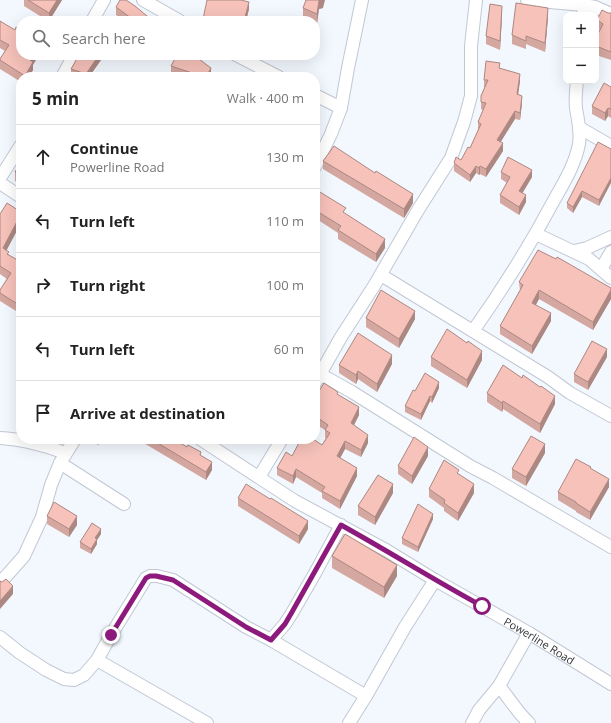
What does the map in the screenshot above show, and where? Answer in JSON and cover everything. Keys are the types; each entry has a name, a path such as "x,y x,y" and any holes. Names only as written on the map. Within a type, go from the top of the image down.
{"street":[{"path":"95,16 104,0"},
{"path":"143,0 171,16"},
{"path":"320,157 341,108 362,0"},
{"path":"320,373 341,336 381,275 418,210 451,158 464,122 471,96 471,46 476,0"},
{"path":"527,0 595,7 611,14"},
{"path":"65,72 71,60"},
{"path":"246,60 269,72"},
{"path":"473,331 495,300 536,234 566,180 574,162 579,144 580,128 576,107 577,84"},
{"path":"320,98 341,108"},
{"path":"580,128 611,146"},
{"path":"0,178 16,153"},
{"path":"0,183 16,194"},
{"path":"536,234 589,259 611,278"},
{"path":"574,251 587,248 611,237"},
{"path":"601,269 611,252"},
{"path":"381,275 548,377 570,393 611,416"},
{"path":"320,379 352,392 470,466 611,547"},
{"path":"0,438 16,438"},
{"path":"39,444 63,458 124,504"},
{"path":"0,583 24,556 42,517 52,485 63,458 72,444"},
{"name":"Powerline Road","path":"208,444 295,501 386,550 435,580 529,633 611,684"},
{"path":"259,477 279,444"},
{"path":"271,640 285,624 341,525"},
{"path":"0,637 30,660 64,680 74,680 84,675 97,660 144,581 150,576 156,576 173,580 246,627 366,696"},
{"path":"349,723 405,627 435,580"},
{"path":"472,723 479,710 499,686 529,633"},
{"path":"97,660 207,723"},
{"path":"499,686 528,723"}],"building":[{"path":"28,0 57,0 49,13"},
{"path":"120,0 126,0 147,16 128,16 116,7"},
{"path":"207,0 241,0 249,2 245,16 204,16"},
{"path":"306,0 319,0 317,14 303,8"},
{"path":"516,3 548,8 545,43 526,36 526,41 512,35"},
{"path":"490,4 502,6 500,41 486,36"},
{"path":"602,10 611,13 611,52 599,47 599,32 603,24 599,21 599,16"},
{"path":"0,21 15,30 16,27 16,60 30,60 33,62 27,72 19,72 0,60 9,45 0,40"},
{"path":"76,60 96,60 87,72 80,72 71,69"},
{"path":"174,60 200,60 211,68 209,72 189,72 171,66"},
{"path":"486,61 500,63 499,68 520,74 517,94 522,96 520,113 515,111 497,140 503,143 486,169 476,166 470,175 454,163 456,157 461,160 468,147 470,148 481,124 478,122 486,103 481,102 481,96 488,80 484,80"},
{"path":"604,83 611,87 611,109 608,108 605,113 592,106"},
{"path":"598,142 611,149 611,178 599,200 582,191 573,207 567,203"},
{"path":"334,146 375,173 376,171 413,194 404,209 323,161"},
{"path":"508,157 532,170 519,191 526,195 519,207 500,195 510,177 501,172"},
{"path":"320,192 346,208 343,212 385,239 376,254 338,230 341,226 320,213"},
{"path":"7,203 16,209 16,223 3,248 9,252 7,254 16,259 16,303 0,293 0,290 11,273 0,266 0,214"},
{"path":"538,250 556,259 557,257 611,288 611,290 593,322 539,290 532,303 551,313 532,346 500,326 523,285 519,282"},
{"path":"381,290 415,311 399,339 366,318"},
{"path":"447,329 467,343 468,341 482,351 467,380 431,357"},
{"path":"358,333 392,355 377,384 358,371 356,375 339,365"},
{"path":"592,341 607,349 588,382 574,374"},
{"path":"503,365 522,378 523,375 555,396 540,424 487,393"},
{"path":"425,373 439,382 432,397 430,396 421,414 405,406 413,390 415,391"},
{"path":"324,383 338,392 337,394 359,407 351,423 368,435 361,450 345,441 337,456 357,468 340,501 322,491 325,487 296,469 293,476 277,468 286,452 292,456 298,444 320,444 322,445 330,433 325,430 328,425 320,419 320,390"},
{"path":"531,436 545,444 526,477 512,469"},
{"path":"414,437 428,447 412,476 398,466"},
{"path":"159,444 182,444 187,447 188,445 201,452 200,455 212,462 206,472"},
{"path":"576,459 609,479 590,512 558,492"},
{"path":"444,460 459,470 457,473 474,484 458,513 444,503 445,500 429,489"},
{"path":"378,475 393,484 375,517 358,506"},
{"path":"246,484 308,521 299,536 238,498"},
{"path":"54,502 77,516 69,529 47,516"},
{"path":"418,504 433,514 418,547 402,538"},
{"path":"92,523 101,529 95,538 97,539 91,549 80,542"},
{"path":"345,534 397,565 384,587 332,556"},
{"path":"6,579 13,586 0,601 0,581 2,582"}],"route":[{"path":"111,635 146,578 156,576 173,580 246,627 271,640 285,624 341,525 482,606"}]}
